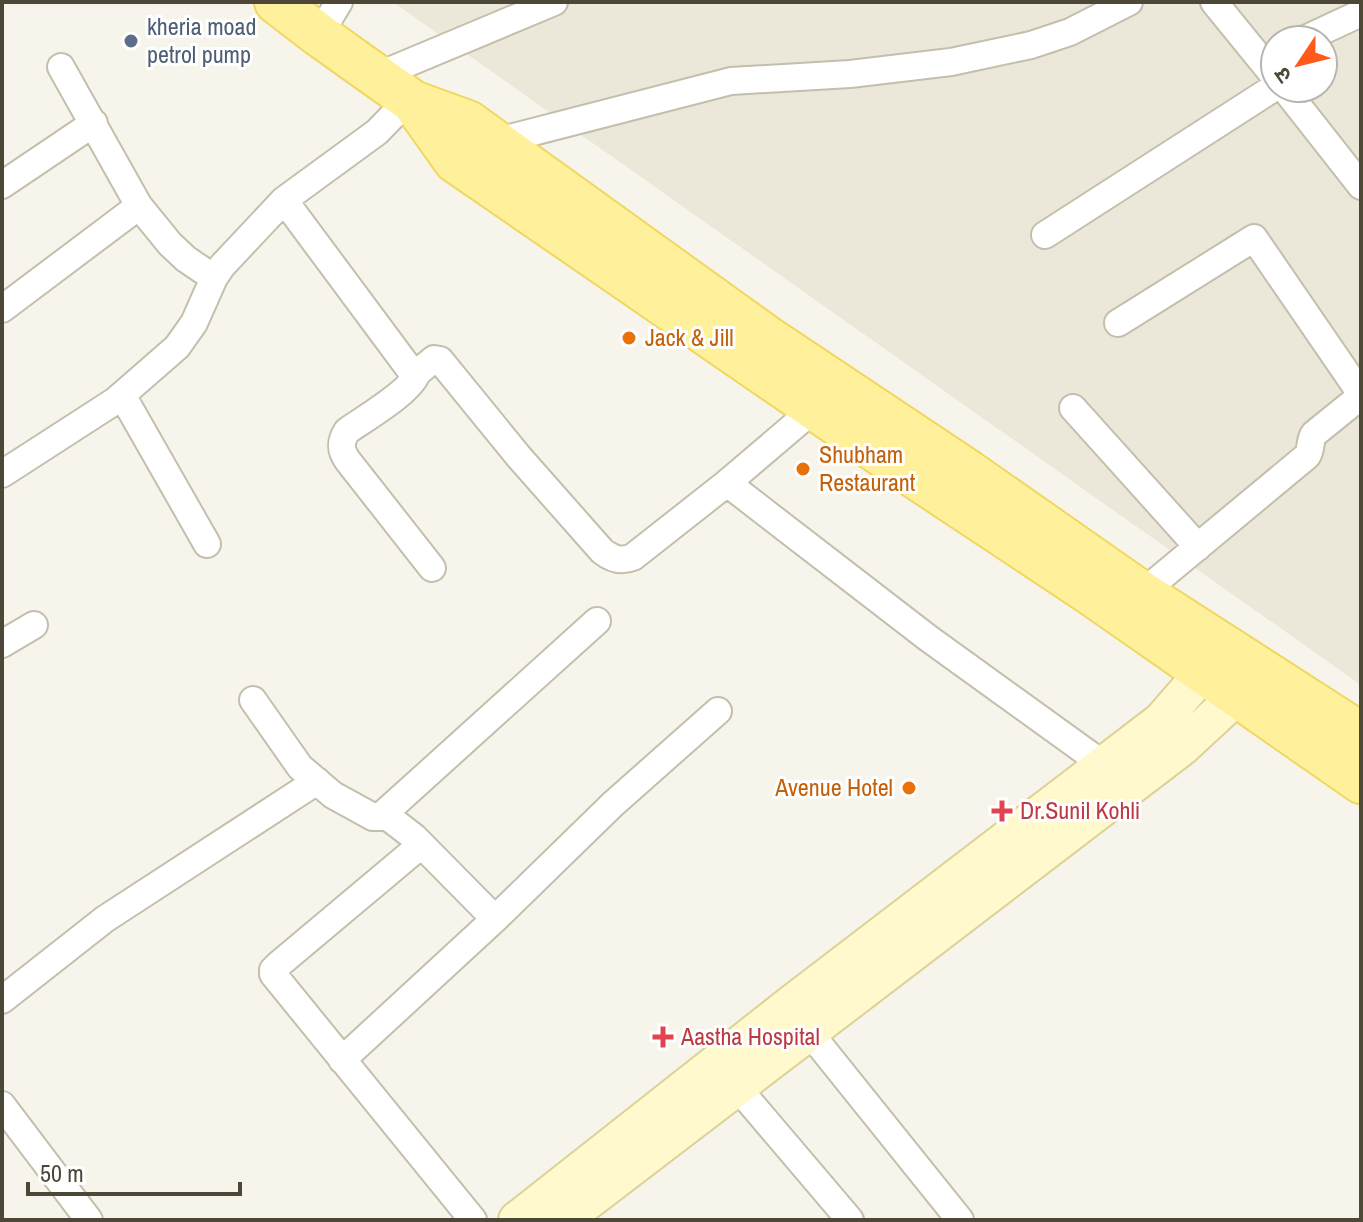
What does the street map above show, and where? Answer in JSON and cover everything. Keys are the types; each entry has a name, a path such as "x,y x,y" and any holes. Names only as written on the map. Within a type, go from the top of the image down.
{"main road":[{"path":"276,2 329,19 399,92 455,161 815,408 1087,591 1231,671 1361,734"},
{"path":"399,92 468,122 768,338 969,472 1142,593 1361,782"}],"street":[{"path":"2,474 122,395 177,347 194,323 222,266 284,200 377,132 399,92 554,2"},
{"path":"494,142 731,81 850,74 951,62 1031,45 1070,32 1129,2"},
{"path":"1214,2 1259,51"},
{"path":"1337,24 1361,13"},
{"path":"61,67 139,206 170,244 214,278"},
{"path":"1045,235 1259,97"},
{"path":"1297,104 1361,186"},
{"path":"2,185 94,123"},
{"path":"284,200 411,371 417,373"},
{"path":"2,309 139,206"},
{"path":"1118,323 1254,238 1361,395 1314,434 1307,456 1142,593"},
{"path":"432,568 348,461 341,440 347,431 406,389 417,373 434,359 440,360 519,457 602,551 619,560 633,557 815,408"},
{"path":"122,395 207,544"},
{"path":"1073,408 1198,547"},
{"path":"727,483 928,638 1104,765"},
{"path":"380,817 597,621"},
{"path":"2,644 34,625"},
{"path":"517,1220 790,1005 1161,721 1231,671"},
{"path":"563,1220 1182,747 1231,671"},
{"path":"253,700 300,767 333,795 373,817 388,817 414,837 495,919"},
{"path":"342,1060 495,919 613,804 718,711"},
{"path":"2,1000 105,919 317,781"},
{"path":"421,845 273,970 273,974 473,1220"},
{"path":"809,1032 960,1220"},
{"path":"737,1087 850,1220"},
{"path":"2,1105 89,1220"}],"shaded area":[{"path":"393,2 1361,2 1361,685"}],"place":[{"name":"kheria moad petrol pump","path":"131,41"},
{"name":"Jack & Jill","path":"629,338"},
{"name":"Shubham Restaurant","path":"803,469"},
{"name":"Avenue Hotel","path":"909,788"},
{"name":"Dr.Sunil Kohli","path":"1002,811"},
{"name":"Aastha Hospital","path":"663,1037"}]}
